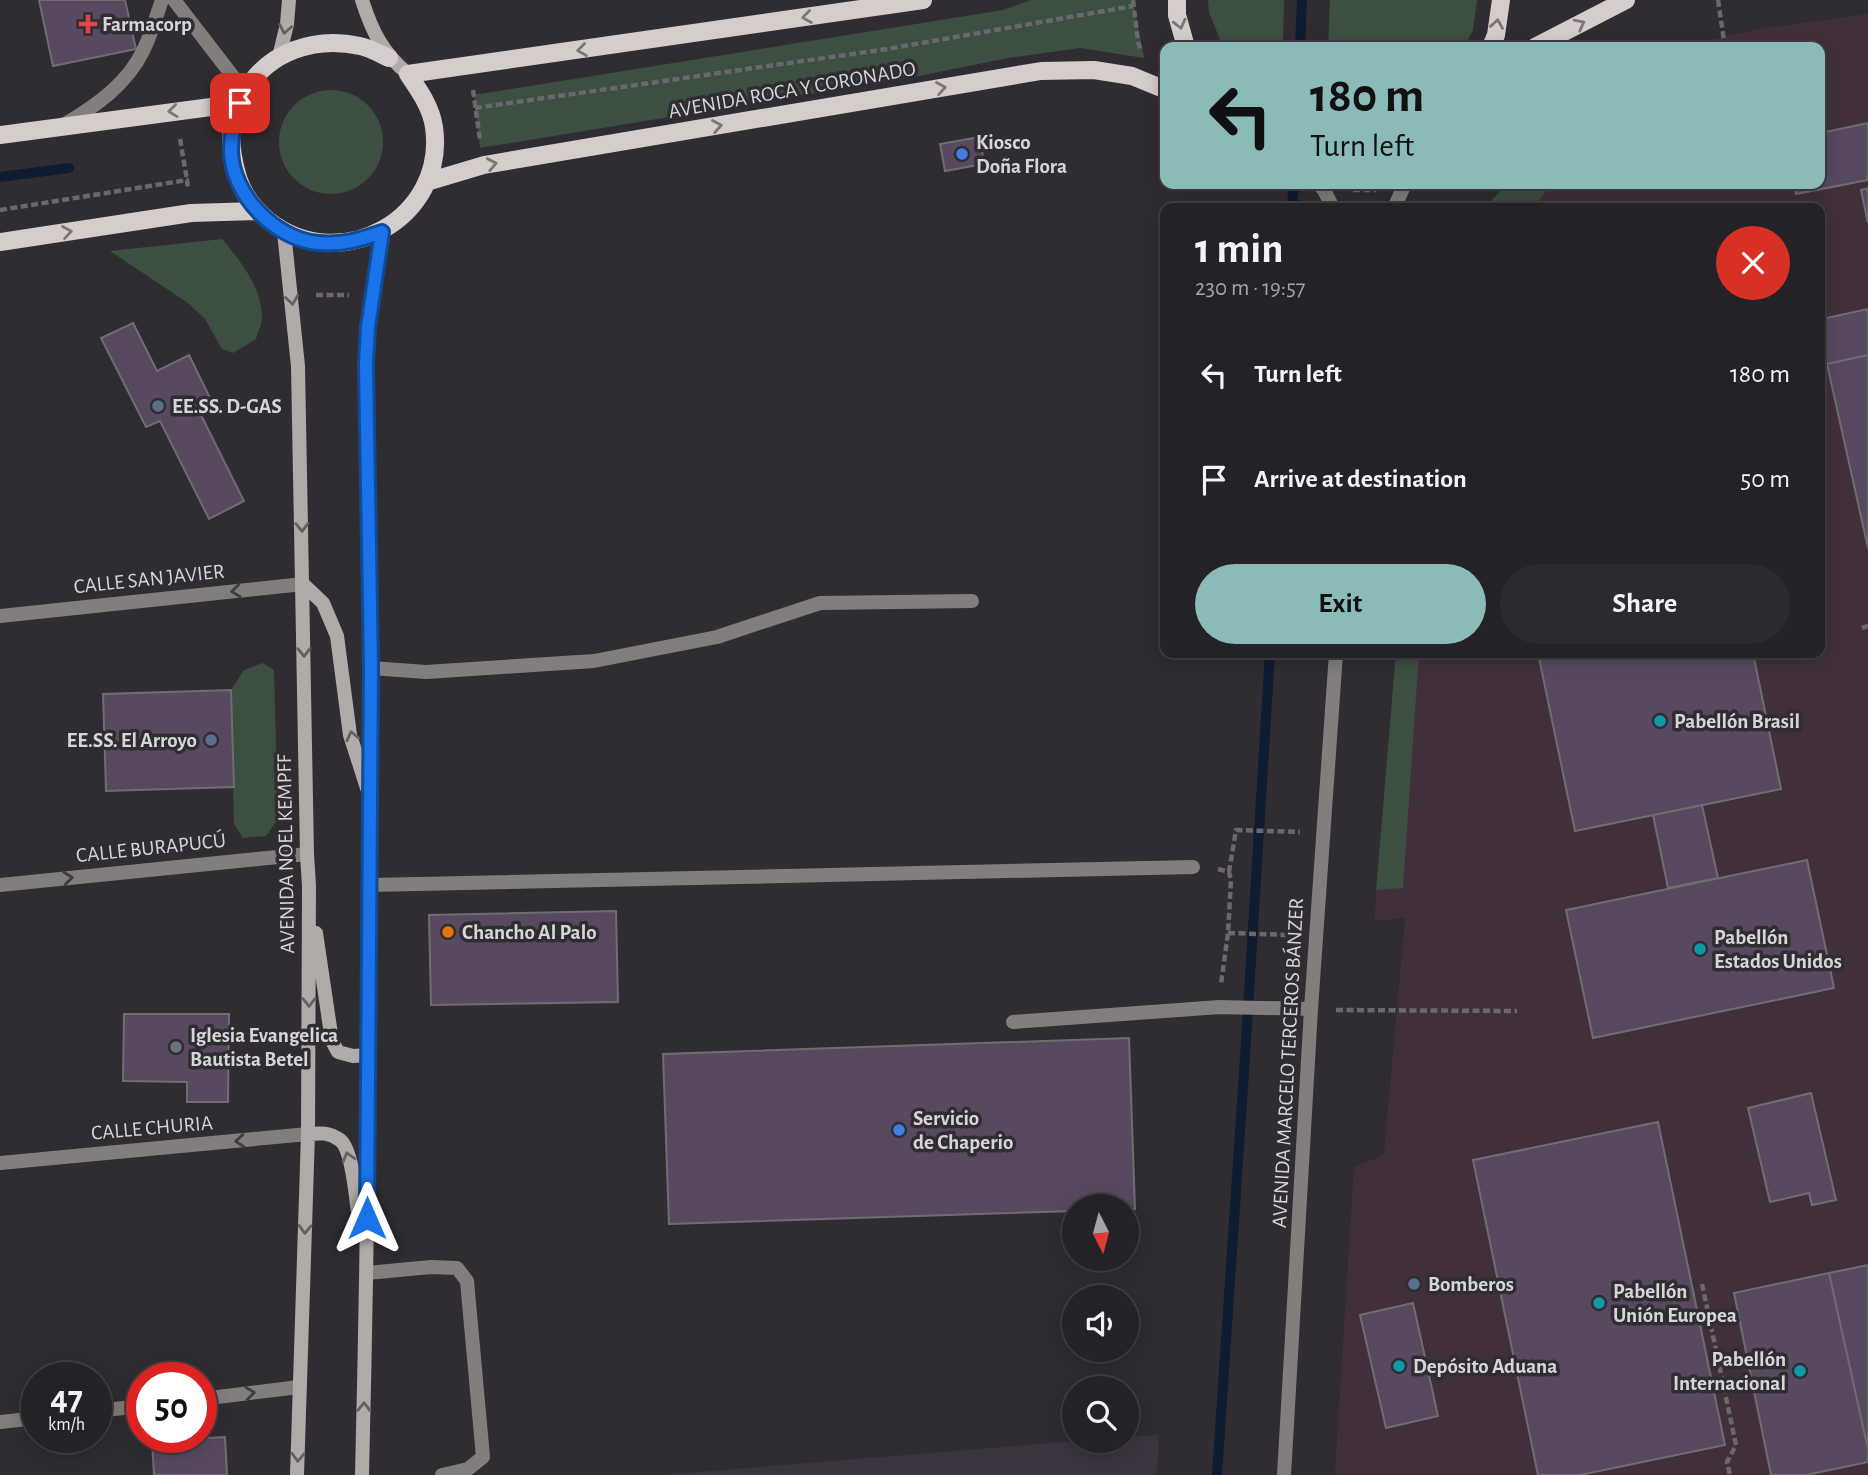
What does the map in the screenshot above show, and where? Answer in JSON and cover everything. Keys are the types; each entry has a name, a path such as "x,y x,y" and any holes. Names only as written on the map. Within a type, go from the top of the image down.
{"main road":[{"path":"279,57 287,24 289,0"},
{"path":"362,0 370,26 389,58"},
{"path":"408,74 923,0"},
{"path":"1177,0 1177,15 1185,42"},
{"path":"1493,42 1501,0"},
{"path":"1545,42 1626,0"},
{"path":"334,42 363,46 389,58 408,74 424,98 434,125 434,154 427,182 409,211 382,232 350,243 316,243 284,232 257,211 240,184 231,153 233,121 243,98 260,72 279,57 305,46 334,42"},
{"name":"AVENIDA ROCA Y CORONADO","path":"427,182 484,165 1041,71 1094,70 1132,76 1160,88"},
{"path":"0,135 243,98"},
{"path":"0,242 191,213 257,211"},
{"name":"AVENIDA NOEL KEMPFF","path":"284,232 298,366 309,886 308,1134 297,1475"},
{"path":"362,1475 371,885 366,364 368,327 382,232"},
{"path":"303,584 323,603 337,636 350,735 371,802"},
{"path":"309,886 332,1041 338,1052 353,1056 368,1055"},
{"path":"308,1134 326,1133 342,1141 349,1155 367,1273"}],"street":[{"path":"63,126 96,106 117,87 143,52 162,0"},
{"path":"174,0 243,98"},
{"name":"CALLE SAN JAVIER","path":"0,617 303,584"},
{"path":"371,668 426,672 594,661 717,637 820,603 972,601"},
{"name":"AVENIDA MARCELO TERCEROS BÁNZER","path":"1284,1475 1311,1009 1336,658"},
{"name":"CALLE BURAPUCÚ","path":"0,886 307,853"},
{"path":"371,885 1193,867"},
{"path":"1013,1022 1226,1007 1311,1009"},
{"name":"CALLE CHURIA","path":"0,1163 308,1134"},
{"path":"367,1273 431,1267 457,1268 467,1281 483,1457 468,1469 442,1475"},
{"path":"217,1397 299,1388"},
{"path":"0,1422 21,1420"}],"path":[{"path":"1718,0 1724,42"},
{"path":"475,108 887,48 1133,3 1138,42 1144,58 1132,76"},
{"path":"470,67 484,165"},
{"path":"290,295 373,295"},
{"path":"1226,1007 1218,1000 1231,932 1229,872 1236,830 1278,831"},
{"path":"1193,867 1229,872"},
{"path":"1231,932 1270,934"},
{"path":"1311,1009 1517,1011"},
{"path":"1702,1284 1736,1445 1727,1462 1730,1475"}],"shaded area":[{"path":"1868,14 1868,1475 1335,1475 1354,1167 1384,1155 1405,918 1374,921 1396,658 1825,658 1825,203 1489,203 1502,189 1825,189 1825,42 1704,42 1753,30"},
{"path":"1159,1435 1157,1475 662,1475 1062,1442 1062,1453 1139,1453 1139,1436"}],"green space":[{"path":"1031,0 1133,0 1144,58 1080,48 480,148 474,95 1003,10"},
{"path":"1208,0 1284,0 1283,42 1221,42 1209,12"},
{"path":"1330,0 1477,0 1473,30 1467,42 1328,42"},
{"path":"331,90 351,94 368,105 379,122 383,142 379,162 368,179 351,190 331,194 311,190 294,179 283,162 279,142 283,122 294,105 311,94"},
{"path":"1502,189 1548,189 1536,203 1489,203"},
{"path":"222,239 249,275 261,306 262,320 256,339 233,353 222,349 205,319 188,303 110,251"},
{"path":"1396,658 1419,658 1403,888 1376,890"},
{"path":"263,663 274,670 278,819 266,836 243,838 234,824 231,690 244,670"}],"building":[{"name":"Farmacorp","path":"39,0 125,0 136,49 53,66"},
{"path":"1868,123 1868,180 1825,188 1825,132"},
{"name":"Kiosco Doña Flora","path":"980,137 984,164 945,171 940,144"},
{"path":"1868,188 1868,223 1861,190"},
{"path":"1795,189 1822,189 1796,194"},
{"path":"1868,309 1868,355 1827,364 1826,318"},
{"path":"133,323 157,371 189,355 213,404 199,411 244,501 209,519 160,421 146,427 101,338"},
{"path":"1868,355 1868,548 1827,364"},
{"name":"Pabellón Brasil","path":"1539,658 1754,658 1781,789 1575,831"},
{"path":"231,690 234,787 106,791 103,694"},
{"path":"1702,805 1718,878 1668,888 1653,815"},
{"name":"Pabellón Estados Unidos","path":"1807,860 1834,988 1593,1038 1566,910"},
{"path":"616,911 618,1002 431,1005 429,915"},
{"name":"Iglesia Evangelica Bautista Betel","path":"124,1014 229,1014 228,1102 187,1102 187,1082 123,1081"},
{"name":"Servicio de Chaperio","path":"1129,1038 1134,1194 1062,1194 1062,1211 669,1224 663,1054"},
{"path":"1811,1093 1836,1200 1812,1205 1809,1193 1770,1202 1748,1108"},
{"name":"Pabellón Unión Europea","path":"1658,1122 1725,1445 1580,1475 1538,1475 1473,1160"},
{"path":"1868,1265 1868,1449 1829,1273"},
{"name":"Pabellón Internacional","path":"1829,1273 1868,1449 1868,1462 1806,1475 1771,1475 1734,1293"},
{"name":"Depósito Aduana","path":"1413,1303 1438,1416 1386,1428 1360,1315"},
{"path":"217,1437 225,1437 227,1475 154,1475 153,1453 217,1453"}],"waterway":[{"path":"1300,42 1302,0"},
{"path":"0,177 69,168"},
{"path":"1292,203 1293,192"},
{"path":"1217,1475 1270,658"}],"place":[{"name":"Farmacorp","path":"88,24"},
{"name":"Kiosco Doña Flora","path":"962,154"},
{"name":"EE.SS. D-GAS","path":"158,406"},
{"name":"Pabellón Brasil","path":"1660,721"},
{"name":"EE.SS. El Arroyo","path":"211,740"},
{"name":"Chancho Al Palo","path":"448,932"},
{"name":"Pabellón Estados Unidos","path":"1700,949"},
{"name":"Iglesia Evangelica Bautista Betel","path":"176,1047"},
{"name":"Servicio de Chaperio","path":"899,1130"},
{"name":"Bomberos","path":"1414,1284"},
{"name":"Pabellón Unión Europea","path":"1599,1303"},
{"name":"Depósito Aduana","path":"1399,1366"},
{"name":"Pabellón Internacional","path":"1800,1371"}],"route":[{"path":"240,103 233,121 231,153 240,184 257,211 284,232 316,243 350,243 382,232 368,327 366,364 371,668 367,1218"}]}
